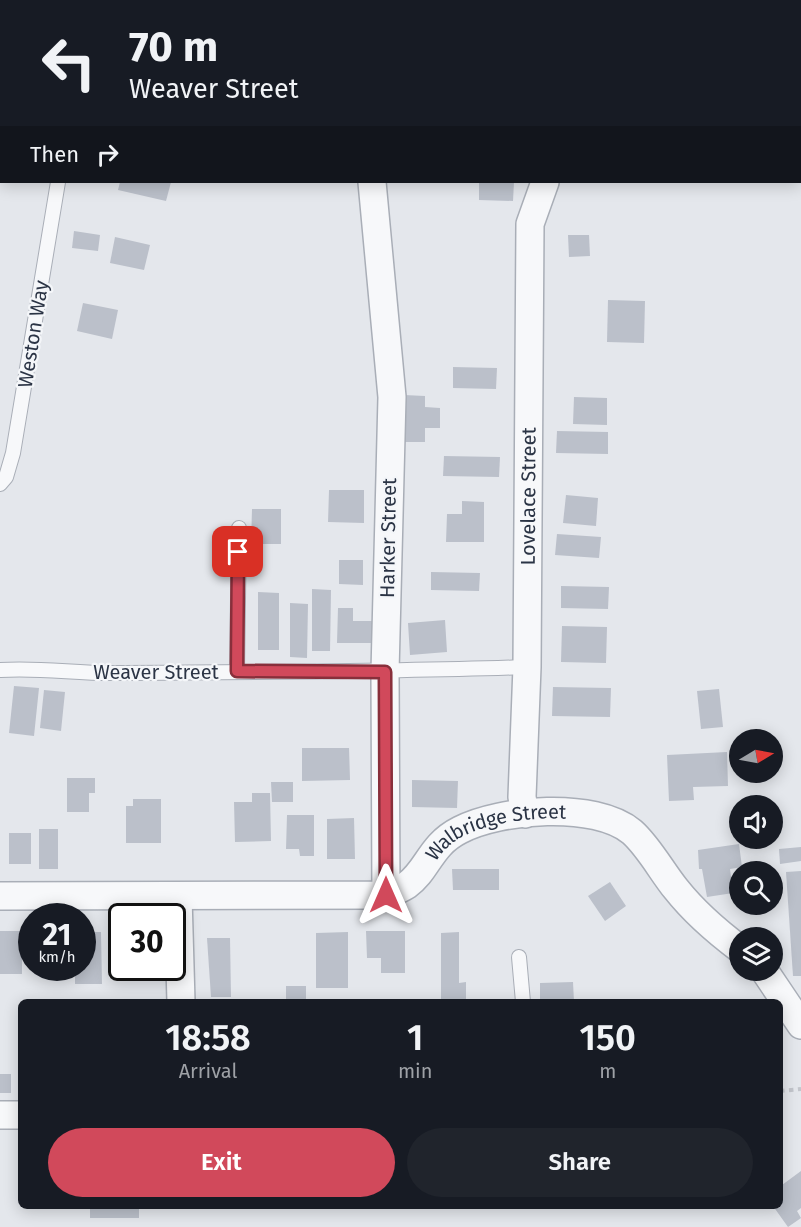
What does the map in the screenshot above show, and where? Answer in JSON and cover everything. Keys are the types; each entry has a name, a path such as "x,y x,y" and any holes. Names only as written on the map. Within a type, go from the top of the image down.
{"street":[{"name":"Harker Street","path":"372,183 392,396 385,672 386,895"},
{"name":"Lovelace Street","path":"525,814 522,797 528,667 530,224 545,183"},
{"name":"Walbridge Street","path":"386,895 408,884 439,843 461,829 525,814 555,811 586,813 613,821 632,832 706,922 729,940"},
{"path":"0,896 386,895"},
{"path":"178,897 181,999"},
{"path":"771,981 801,1025"},
{"path":"0,1115 18,1115"}],"lane":[{"name":"Weston Way","path":"0,484 6,477 13,453 58,183"},
{"path":"237,671 239,528"},
{"name":"Weaver Street","path":"0,670 38,669 114,674 237,671 385,672 528,667"},
{"path":"519,957 523,999"}],"path":[{"path":"783,1091 801,1089"}],"building":[{"path":"120,183 171,183 166,201 118,190"},
{"path":"479,183 514,183 513,201 479,200"},
{"path":"74,231 100,235 98,251 72,248"},
{"path":"568,235 589,235 590,256 569,257"},
{"path":"115,237 150,245 144,270 110,263"},
{"path":"608,300 645,301 644,343 607,342"},
{"path":"83,303 118,310 112,339 77,331"},
{"path":"453,367 497,368 496,389 453,388"},
{"path":"404,395 425,396 425,407 440,408 440,428 425,428 425,442 403,442"},
{"path":"574,397 607,398 607,425 573,424"},
{"path":"557,431 608,432 608,454 556,453"},
{"path":"444,456 500,457 499,477 443,476"},
{"path":"329,490 364,490 364,523 328,522"},
{"path":"566,495 598,498 596,526 563,523"},
{"path":"462,501 484,502 484,542 446,542 447,514 462,514"},
{"path":"252,509 281,509 281,544 251,544"},
{"path":"557,534 601,537 599,558 555,555"},
{"path":"339,560 363,560 363,585 339,584"},
{"path":"431,572 480,573 479,591 431,590"},
{"path":"561,586 609,587 608,609 561,608"},
{"path":"312,589 331,590 330,651 312,651"},
{"path":"258,592 279,593 279,650 258,650"},
{"path":"290,603 308,604 307,658 290,657"},
{"path":"338,608 353,608 353,621 372,621 372,643 337,643"},
{"path":"445,620 447,652 410,655 408,623"},
{"path":"562,626 607,627 606,663 561,662"},
{"path":"14,686 39,688 34,736 9,733"},
{"path":"553,687 611,688 610,717 552,716"},
{"path":"719,689 723,727 701,729 697,691"},
{"path":"44,690 65,692 61,731 40,728"},
{"path":"302,748 349,748 350,780 302,781"},
{"path":"727,752 728,786 693,787 694,800 669,801 667,755"},
{"path":"67,778 95,778 95,793 89,793 89,812 67,812"},
{"path":"412,780 458,781 457,808 412,807"},
{"path":"271,782 293,782 293,802 272,802"},
{"path":"252,793 270,793 271,841 235,842 234,802 252,802"},
{"path":"133,799 161,799 161,843 126,843 126,806 133,806"},
{"path":"287,815 314,815 314,856 300,856 299,849 286,849"},
{"path":"354,818 355,859 327,859 327,819"},
{"path":"39,829 58,829 58,869 39,869"},
{"path":"9,833 31,833 31,864 9,864"},
{"path":"729,845 729,849 740,849 741,861 729,861 729,894 707,897 702,869 699,869 698,850"},
{"path":"801,847 801,861 783,864 783,861 780,861 779,849"},
{"path":"452,869 499,869 499,890 453,890"},
{"path":"801,871 801,976 793,976 786,872"},
{"path":"610,882 626,906 605,921 588,896"},
{"path":"0,931 18,931 18,974 0,974"},
{"path":"366,931 405,931 405,973 381,973 381,958 367,958"},
{"path":"96,932 101,932 102,984 75,984 75,981 96,981"},
{"path":"348,932 348,988 316,988 316,933"},
{"path":"459,932 459,983 466,982 466,999 441,999 441,933"},
{"path":"207,938 230,938 231,997 211,997"},
{"path":"573,982 574,999 540,999 540,983"},
{"path":"286,986 306,986 306,999 286,999"},
{"path":"0,1074 11,1074 11,1093 0,1093"},
{"path":"801,1171 801,1208 797,1211 801,1218 788,1227 775,1209 783,1209 783,1184"},
{"path":"90,1209 139,1209 139,1218 90,1218"}],"route":[{"path":"238,552 237,671 385,672 386,895"}]}
